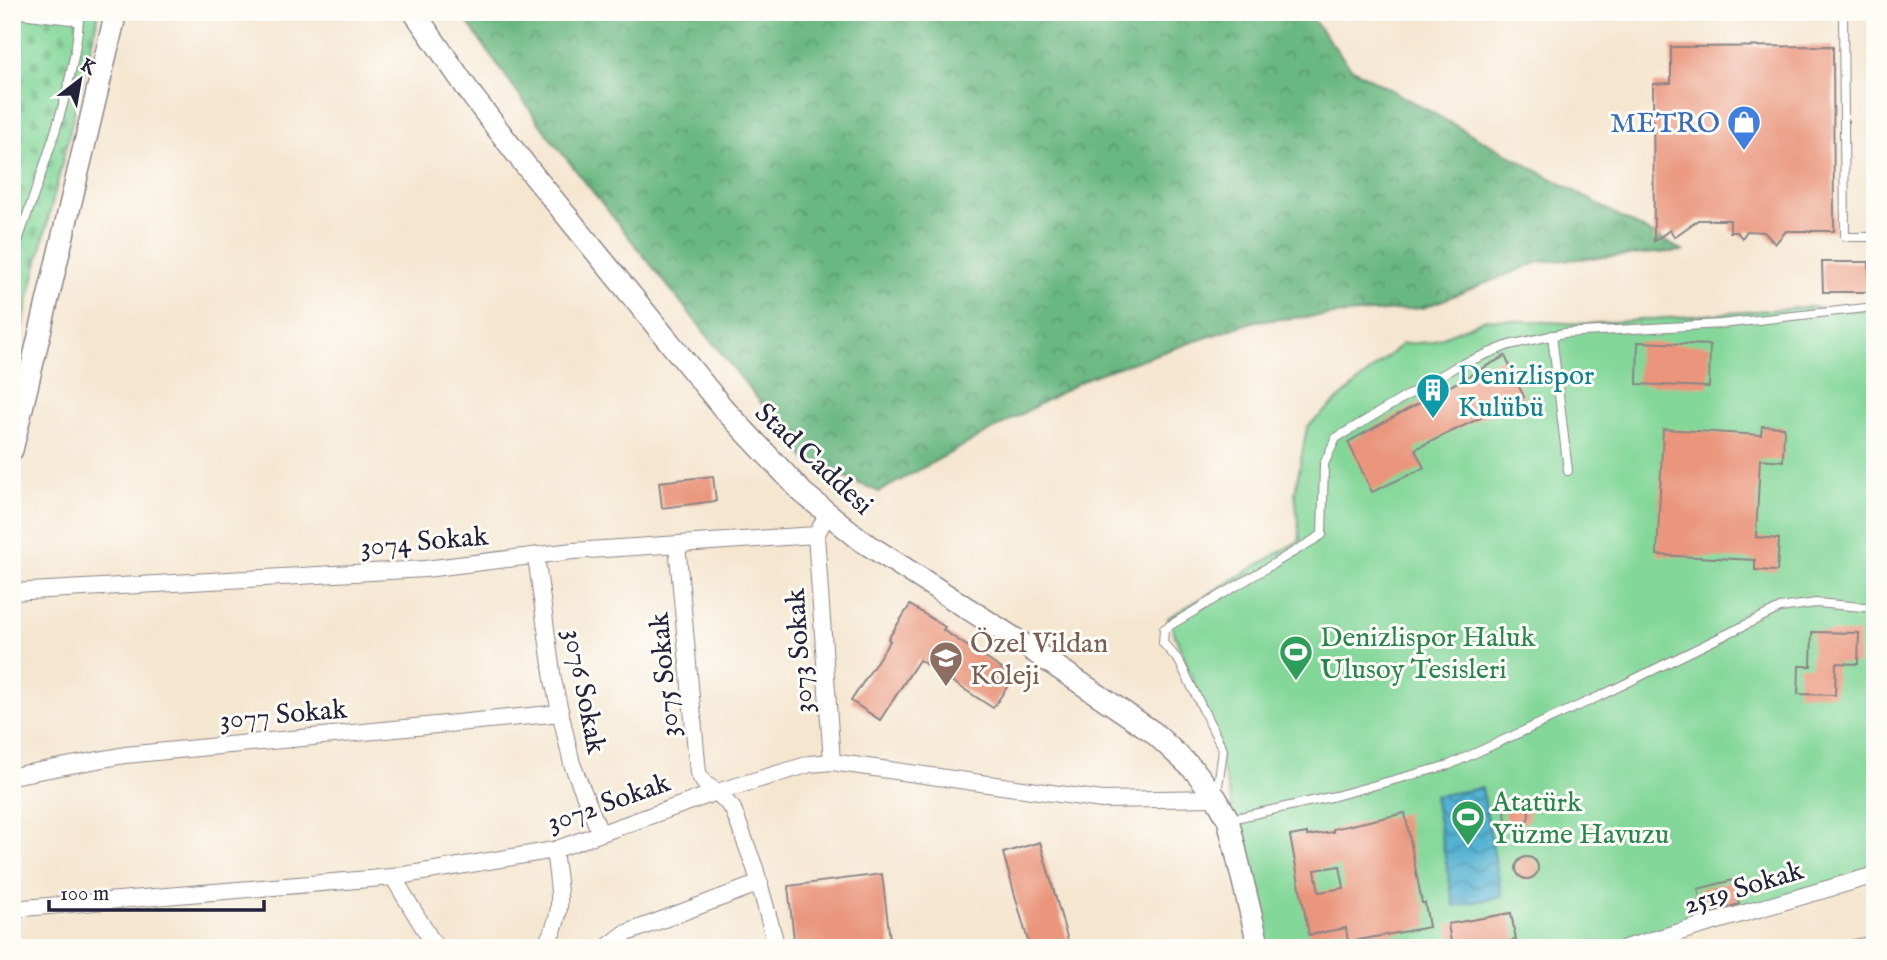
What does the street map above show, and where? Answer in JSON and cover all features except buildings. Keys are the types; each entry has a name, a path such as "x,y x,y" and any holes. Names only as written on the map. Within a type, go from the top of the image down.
{"street":[{"path":"12,450 116,12"},
{"name":"Stad Caddesi","path":"414,12 472,97 526,166 723,408 803,494 862,541 1020,642 1153,732 1195,771 1227,819 1259,948"},
{"path":"816,535 827,515"},
{"name":"3074 Sokak","path":"12,592 425,569 536,556 816,535"},
{"name":"3073 Sokak","path":"816,535 832,762"},
{"name":"3075 Sokak","path":"677,544 698,773 705,784 718,792 733,809 760,883 776,948"},
{"name":"3076 Sokak","path":"536,556 554,680 572,764 600,833"},
{"name":"3077 Sokak","path":"12,776 125,755 561,713"},
{"name":"3072 Sokak","path":"12,909 393,877 554,849 718,792 810,764 832,762 1102,800 1216,799"},
{"path":"542,948 555,927 560,911 554,849"},
{"name":"2519 Sokak","path":"1632,947 1875,875"},
{"path":"393,877 436,948"},
{"path":"606,948 624,934 760,883"},
{"path":"1854,948 1875,944"}],"lane":[{"path":"1843,12 1845,237 1875,237"},
{"path":"12,13 81,17 72,69 46,161 12,258"},
{"path":"1216,799 1223,750 1179,662 1163,643 1164,629 1322,535 1324,464 1336,438 1457,366 1509,345 1552,335 1721,324 1875,307"},
{"path":"1552,335 1567,471"},
{"path":"1227,819 1335,796 1449,765 1538,726 1780,608 1816,603 1875,608"}],"green space":[{"path":"12,12 99,12 12,367"},
{"path":"460,12 1307,12 1351,68 1683,251 1539,262 1423,308 1255,321 1089,377 879,492 808,462 550,138"},
{"path":"1810,307 1875,311 1875,875 1619,948 1261,948 1226,782 1204,710 1168,618 1300,540 1295,492 1307,427 1402,344 1431,342 1486,319 1588,324"}],"water":[{"name":"Atatürk Yüzme Havuzu","path":"1482,788 1502,897 1454,906 1434,796"}],"place":[{"name":"METRO","path":"1744,152"},
{"name":"Denizlispor Kulübü","path":"1433,420"},
{"name":"Denizlispor Haluk Ulusoy Tesisleri","path":"1296,682"},
{"name":"Özel Vildan Koleji","path":"946,688"},
{"name":"Atatürk Yüzme Havuzu","path":"1468,847"}]}
